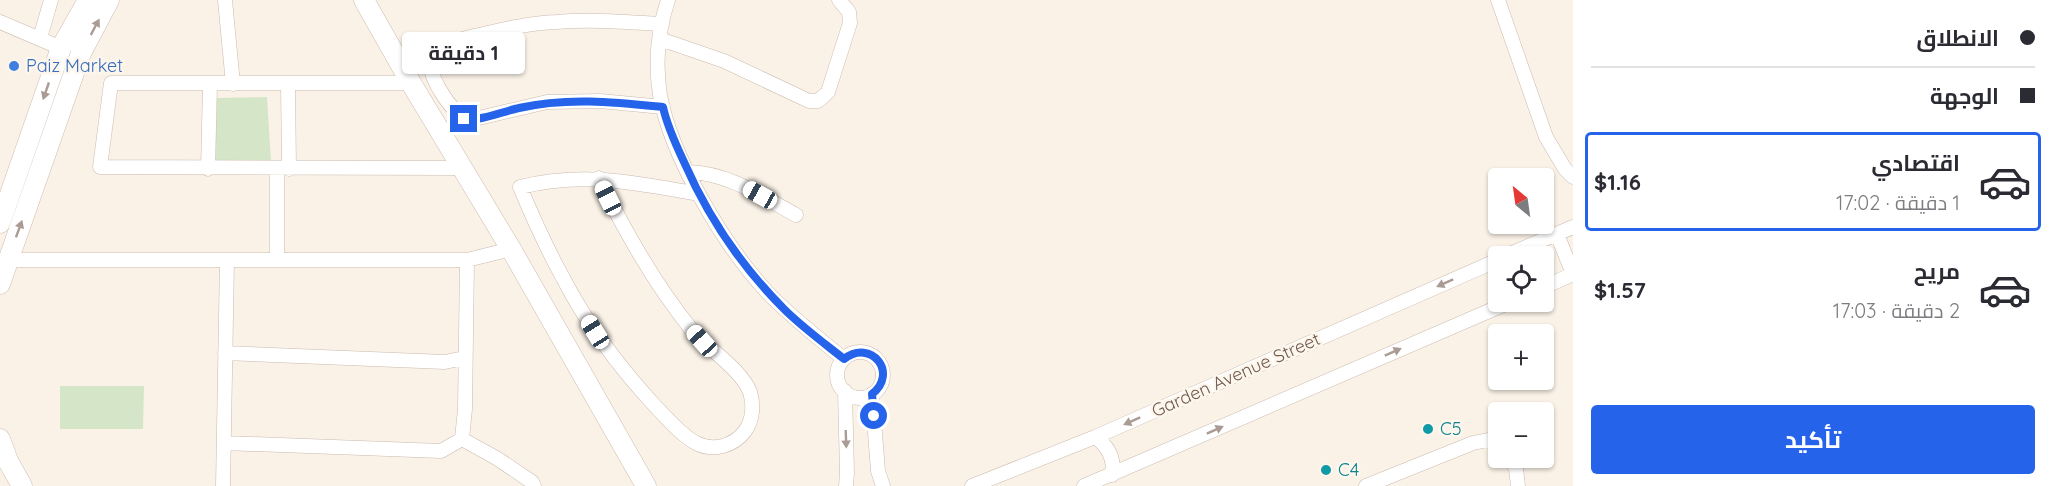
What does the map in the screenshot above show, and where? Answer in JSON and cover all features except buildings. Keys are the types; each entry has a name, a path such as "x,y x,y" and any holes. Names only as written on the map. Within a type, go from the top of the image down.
{"street":[{"path":"40,38 51,0"},
{"path":"0,223 61,48 88,0"},
{"path":"0,284 81,53 109,0"},
{"path":"225,0 233,84"},
{"path":"364,0 511,249 646,486"},
{"path":"668,0 662,24 657,69 663,107 688,172 722,233 766,291 786,311 844,359"},
{"path":"660,39 724,61 809,101 818,101 828,92 850,23 849,12 839,0"},
{"path":"1498,0 1546,137 1565,169 1573,177"},
{"path":"662,24 600,21 529,25 454,42 437,50 430,63 432,75 450,104 459,115 470,120 518,108 558,102 600,101 663,107"},
{"path":"0,22 61,48"},
{"path":"411,83 111,83 100,167 462,168"},
{"path":"208,169 210,84"},
{"path":"277,260 288,84"},
{"path":"688,172 702,172 722,177 796,215"},
{"path":"599,178 634,247 660,287 692,329 737,373 747,386 752,401 752,417 744,432 732,443 710,447 696,443 687,437 616,362 563,279 520,187 552,180 599,178 699,194"},
{"path":"1529,246 1573,227"},
{"path":"1554,283 1573,274 1557,234"},
{"path":"7,260 467,260 511,249"},
{"path":"223,486 227,260"},
{"path":"462,439 465,409 467,260"},
{"name":"Garden Avenue Street","path":"972,486 1095,437 1488,264"},
{"path":"1084,486 1488,312"},
{"path":"845,391 858,397 872,394 882,382 882,367 878,360 865,352 857,352 844,359 838,372 838,379 845,391 848,472 846,486"},
{"path":"225,353 445,362 464,358"},
{"path":"872,394 878,471 883,486"},
{"path":"1095,437 1104,443 1111,455 1112,475"},
{"path":"0,439 8,461 22,486"},
{"path":"224,443 441,451 462,439"},
{"path":"462,439 498,459 532,482 534,486"},
{"path":"1366,486 1473,442 1488,440"},
{"path":"1515,468 1518,486"}],"green space":[{"path":"267,97 271,161 215,163 217,98"},
{"path":"60,386 144,386 143,429 60,429"}],"place":[{"name":"Paiz Market","path":"14,66"},
{"name":"C5","path":"1428,429"},
{"name":"C4","path":"1326,470"}],"route":[{"path":"464,119 476,119 548,102 584,100 663,107 675,143 706,208 744,264 766,291 786,311 844,359 849,354 865,352 878,360 883,375 878,389 872,394 874,416"}]}
